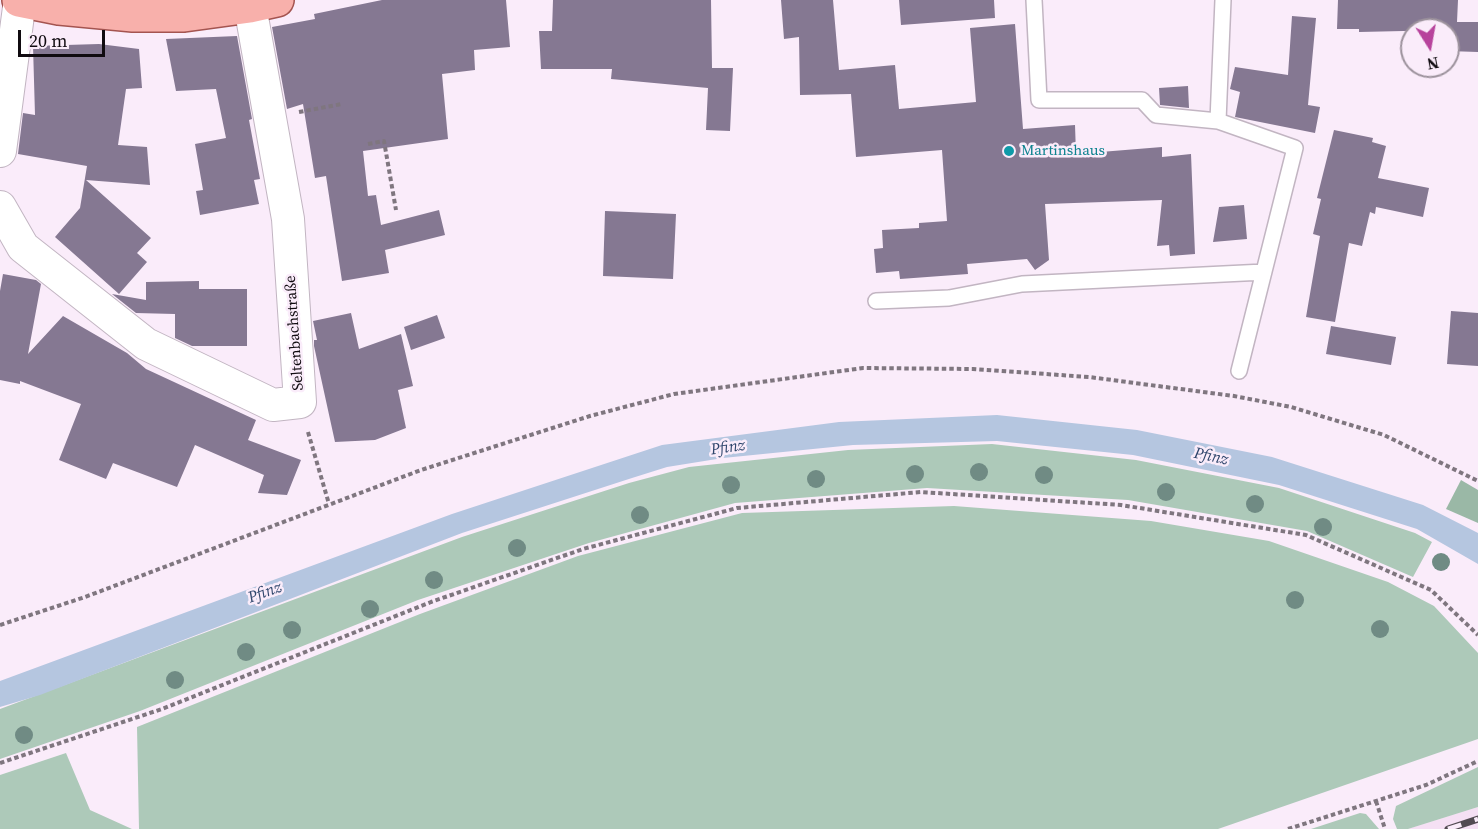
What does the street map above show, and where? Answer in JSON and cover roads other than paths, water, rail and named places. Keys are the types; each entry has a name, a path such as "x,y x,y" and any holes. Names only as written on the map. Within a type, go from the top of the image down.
{"main road":[{"path":"20,0 59,8 89,5 133,15 184,15 244,4"}],"street":[{"path":"0,151 2,117 20,0"},
{"name":"Seltenbachstraße","path":"0,207 23,247 146,344 273,405 300,402 288,219 271,117 244,4"}],"lane":[{"path":"1034,0 1039,100 1142,100 1156,115 1218,121 1295,148 1239,371"},
{"path":"1218,121 1223,0"},
{"path":"876,301 949,298 1022,284 1264,272"}],"water":[{"name":"Pfinz","path":"997,415 1137,430 1272,457 1423,505 1478,533 1478,564 1417,529 1279,485 1133,455 997,441 853,445 723,458 667,467 462,533 40,695 0,707 0,681 452,514 662,445 839,422"}],"railway":[{"path":"1448,829 1478,819"}],"place":[{"name":"Martinshaus","path":"1009,151"}]}
